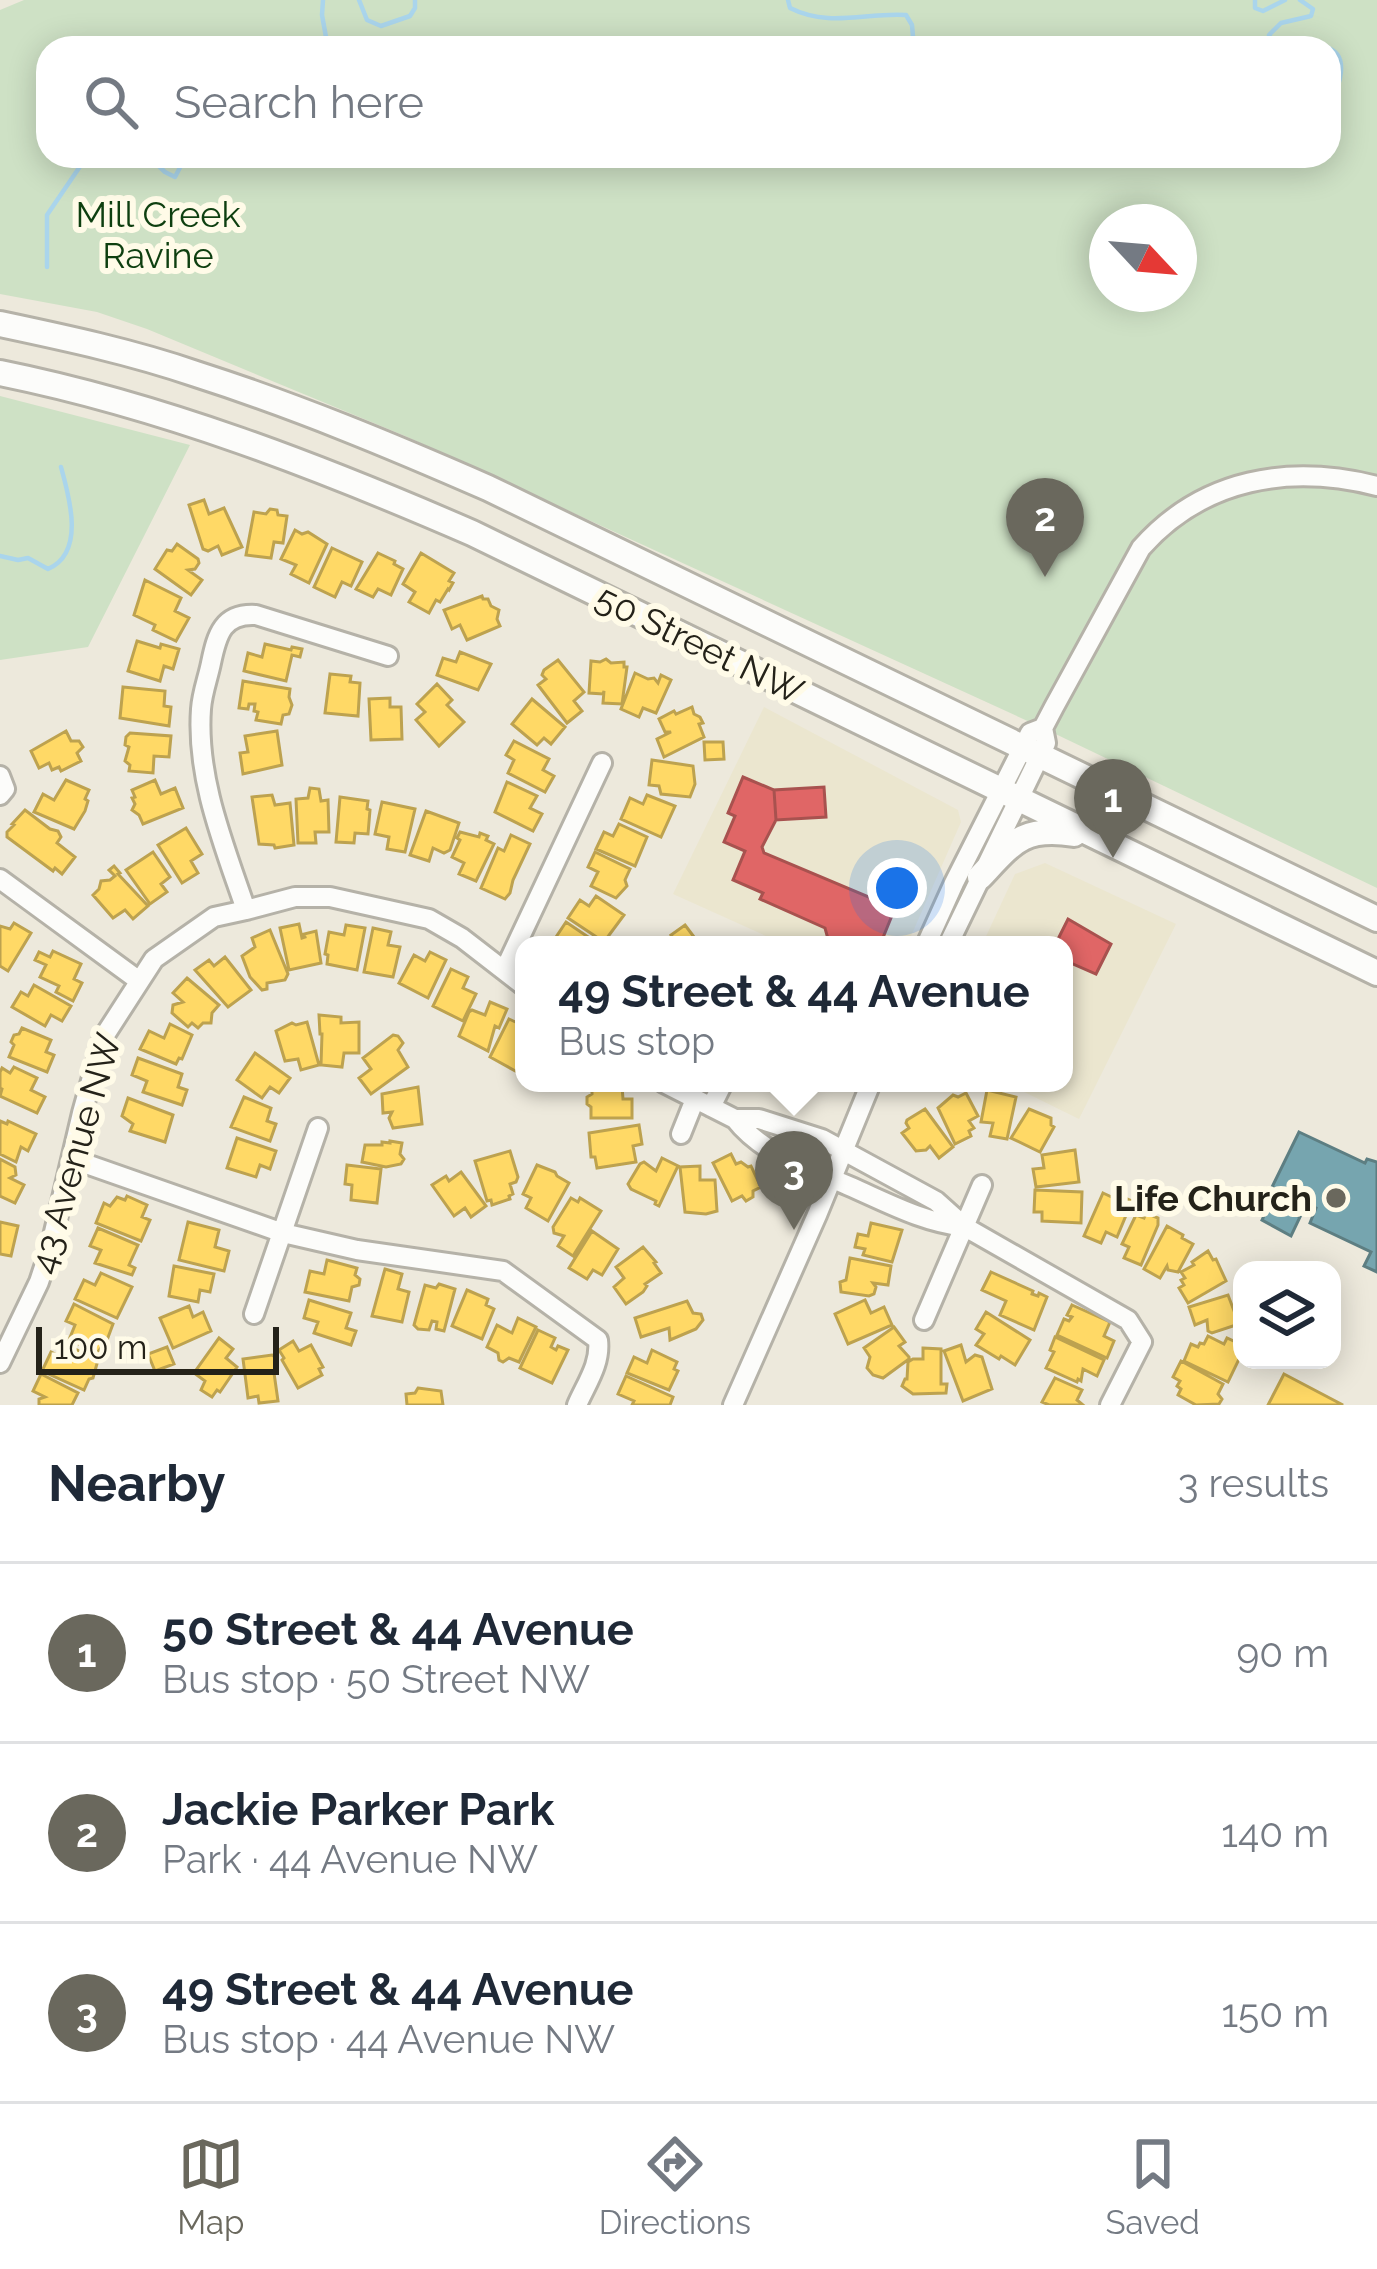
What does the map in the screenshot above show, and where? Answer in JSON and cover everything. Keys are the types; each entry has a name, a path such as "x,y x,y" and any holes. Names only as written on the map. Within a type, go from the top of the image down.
{"main road":[{"name":"50 Street NW","path":"0,324 176,367 362,433 488,488 1377,920"},
{"name":"50 Street NW","path":"0,373 112,401 292,458 472,533 1377,973"},
{"path":"980,877 1011,844 1032,833 1046,830 1098,838"}],"street":[{"path":"930,936 954,883 1032,752 1046,742 1043,728 1141,548 1160,527 1187,507 1265,477 1311,475 1377,486"},
{"path":"246,910 211,803 202,754 201,706 213,652 227,622 239,614 256,615 388,656"},
{"path":"521,936 602,764"},
{"path":"0,776 4,789 0,795"},
{"path":"952,936 980,877 1009,795"},
{"path":"0,879 138,980"},
{"name":"43 Avenue NW","path":"0,1363 5,1338 39,1282 103,1038 154,959 214,917 295,897 330,897 429,919 515,978"},
{"path":"505,969 515,948"},
{"path":"685,1092 735,1119 749,1136 807,1171 933,1223 965,1227"},
{"path":"681,1134 714,1092"},
{"path":"733,1405 867,1092"},
{"path":"844,1151 875,1092"},
{"path":"735,1119 759,1119 822,1139 936,1201 965,1227 1128,1320 1142,1342 1110,1405"},
{"path":"254,1314 318,1128"},
{"path":"72,1159 283,1233 357,1250 507,1262 598,1340 596,1364 577,1405"},
{"path":"924,1321 982,1185"}],"shaded area":[{"path":"764,707 958,810 961,822 911,936 766,936 673,894"},
{"path":"1045,863 1176,924 1079,1119 1024,1092 1073,1092 1073,936 986,936 1015,874"}],"green space":[{"name":"Mill Creek Ravine","path":"24,0 1377,0 1377,888 1043,728 405,436 97,312 0,294 0,10"},
{"path":"0,396 190,445 88,647 0,660"}],"building: Homes":[{"path":"204,500 209,514 224,508 242,547 222,555 218,546 203,549 189,505"},
{"path":"270,509 287,516 283,543 274,542 271,558 246,555 254,512 266,514"},
{"path":"295,530 327,544 309,583 291,574 296,565 281,559"},
{"path":"177,544 198,559 195,569 188,570 202,580 191,595 155,569"},
{"path":"332,548 362,562 351,586 342,582 335,597 314,587"},
{"path":"378,553 403,569 391,595 378,589 373,597 356,589"},
{"path":"421,553 454,573 449,590 429,613 409,602 415,592 403,584"},
{"path":"145,580 181,598 175,611 189,618 176,641 134,615"},
{"path":"482,596 499,610 500,626 467,640 460,625 452,629 444,610"},
{"path":"137,641 179,649 173,669 164,666 160,681 128,671"},
{"path":"265,644 302,649 300,657 292,655 286,681 244,671 248,653 262,657"},
{"path":"460,652 491,664 478,690 437,675 443,658 456,662"},
{"path":"558,660 584,692 574,701 582,711 567,723 538,685 546,679 544,670"},
{"path":"591,661 624,662 627,667 622,704 603,703 604,691 589,693"},
{"path":"635,673 658,683 661,675 671,680 656,713 643,708 639,717 621,709"},
{"path":"330,674 351,676 350,682 360,683 358,716 325,713"},
{"path":"243,681 290,689 292,705 281,724 256,720 255,704 239,708"},
{"path":"437,684 452,700 447,705 464,722 439,746 416,720 425,712 417,704"},
{"path":"123,687 165,691 164,706 171,707 169,726 120,718"},
{"path":"390,698 390,707 401,707 402,739 371,740 369,699"},
{"path":"532,699 565,727 551,744 544,738 537,745 512,724"},
{"path":"692,707 703,723 699,724 704,737 664,757 657,739 671,732 665,732 659,719"},
{"path":"66,731 71,741 83,747 77,753 81,761 61,771 59,767 52,770 49,763 39,768 31,751"},
{"path":"277,731 282,765 243,774 240,753 248,752 245,736"},
{"path":"130,733 171,736 169,757 154,756 153,773 129,771 125,761 129,747 125,745"},
{"path":"514,741 549,759 543,770 554,776 545,792 508,773 514,760 506,755"},
{"path":"704,742 723,742 724,759 705,760"},
{"path":"652,760 693,766 695,784 690,797 661,794 659,786 649,785"},
{"path":"66,780 89,790 85,811 74,829 34,812 43,794 54,800"},
{"path":"155,780 161,794 175,788 183,808 143,824 132,810 132,790"},
{"path":"507,782 537,796 530,808 542,814 533,831 495,812"},
{"path":"310,788 319,789 321,801 328,800 329,832 315,832 316,843 298,843 296,799 308,798"},
{"path":"272,795 275,805 290,803 294,845 259,844 252,797"},
{"path":"647,795 675,806 661,837 621,819 630,798 643,804"},
{"path":"340,797 368,801 368,834 355,833 354,843 336,842"},
{"path":"382,802 415,809 405,852 387,849 389,837 375,834"},
{"path":"25,810 58,831 57,843 75,857 62,874 7,837"},
{"path":"426,811 459,823 450,850 444,853 433,848 429,861 410,855"},
{"path":"619,824 647,837 635,866 596,849 604,832 613,836"},
{"path":"186,828 202,854 191,861 198,873 182,883 158,845"},
{"path":"460,832 479,837 480,833 494,844 476,881 459,874 464,863 452,857"},
{"path":"511,835 530,844 505,899 481,888 498,848 504,851"},
{"path":"153,852 170,877 161,884 167,892 150,904 126,870"},
{"path":"595,852 630,869 627,886 616,898 591,886 598,872 588,867"},
{"path":"114,866 148,906 133,919 125,910 113,918 93,895 101,881 115,876 109,870"},
{"path":"596,896 624,915 608,936 595,936 568,918 580,900 589,906"},
{"path":"566,922 587,936 557,936"},
{"path":"14,923 31,933 8,971 0,966 0,926 10,929"},
{"path":"299,924 302,938 316,931 321,963 289,970 280,928"},
{"path":"346,925 365,928 357,970 327,964 329,932 344,935"},
{"path":"685,925 693,936 672,936"},
{"path":"373,928 391,932 388,945 400,947 393,977 364,972"},
{"path":"270,930 288,974 262,990 250,977 242,956 255,947 252,938"},
{"path":"53,951 81,964 74,979 82,983 73,1001 56,992 59,986 40,977 46,965 35,960 39,952 50,957"},
{"path":"430,952 446,960 428,998 399,983 414,955 425,961"},
{"path":"225,957 251,990 228,1007 195,970 209,960 214,966"},
{"path":"451,969 468,977 463,988 476,994 463,1021 433,1006"},
{"path":"187,978 219,1005 211,1023 198,1028 192,1023 188,1027 172,1013 173,1005 183,1002 173,993"},
{"path":"34,985 71,1006 62,1021 51,1015 45,1026 12,1007 21,992 28,996"},
{"path":"490,1002 507,1009 499,1028 495,1026 488,1051 459,1036 469,1012 485,1015"},
{"path":"319,1015 341,1017 341,1023 359,1022 359,1053 344,1053 342,1067 321,1065"},
{"path":"509,1019 515,1022 515,1071 490,1057"},
{"path":"307,1022 319,1065 301,1070 298,1059 285,1061 276,1031"},
{"path":"170,1024 192,1035 176,1064 140,1049 149,1031 164,1038"},
{"path":"22,1028 51,1040 46,1052 54,1055 47,1072 9,1057 14,1035"},
{"path":"393,1035 403,1043 398,1050 408,1067 371,1094 359,1078 371,1069 363,1058"},
{"path":"255,1053 290,1078 279,1093 270,1087 262,1098 237,1080"},
{"path":"138,1058 182,1074 178,1087 187,1090 182,1105 143,1092 147,1081 132,1075"},
{"path":"14,1067 37,1078 31,1090 45,1097 37,1113 0,1096 0,1072 2,1068 10,1073"},
{"path":"418,1087 422,1124 393,1128 392,1112 383,1113 382,1094"},
{"path":"622,1092 623,1099 632,1099 632,1118 591,1118 587,1097"},
{"path":"987,1092 1016,1097 1007,1139 990,1136 993,1123 981,1122"},
{"path":"966,1093 978,1116 969,1121 974,1128 969,1131 971,1136 955,1144 938,1108 953,1095"},
{"path":"244,1097 271,1108 267,1121 276,1124 270,1141 231,1127"},
{"path":"128,1098 173,1115 165,1142 130,1131 133,1124 122,1116"},
{"path":"925,1109 953,1147 939,1158 930,1146 916,1151 902,1133 909,1128 907,1120"},
{"path":"1029,1109 1051,1118 1054,1127 1040,1152 1011,1138"},
{"path":"0,1121 36,1134 28,1151 21,1147 16,1162 0,1154"},
{"path":"639,1125 642,1144 633,1146 636,1162 597,1168 589,1133"},
{"path":"237,1138 276,1151 270,1169 260,1165 256,1177 227,1168"},
{"path":"402,1143 401,1164 386,1167 362,1162 365,1145"},
{"path":"1075,1150 1079,1182 1036,1187 1033,1169 1044,1168 1042,1155"},
{"path":"510,1151 518,1177 510,1184 513,1194 492,1205 475,1161"},
{"path":"731,1154 736,1164 751,1166 761,1187 746,1201 742,1196 732,1201 713,1163"},
{"path":"662,1158 678,1166 659,1206 628,1184 640,1164 656,1171"},
{"path":"0,1159 15,1167 16,1175 10,1178 24,1185 15,1203 0,1196"},
{"path":"347,1165 381,1169 377,1203 351,1200 352,1185 345,1184"},
{"path":"537,1165 569,1183 548,1221 526,1208 531,1198 523,1194"},
{"path":"700,1166 700,1180 715,1180 717,1211 685,1212 680,1167"},
{"path":"461,1172 486,1206 471,1217 465,1208 454,1216 432,1185"},
{"path":"1035,1190 1082,1192 1081,1223 1042,1221 1042,1212 1034,1212"},
{"path":"1103,1193 1132,1201 1117,1237 1106,1232 1101,1243 1084,1236"},
{"path":"127,1196 147,1205 142,1217 150,1220 141,1241 96,1223 104,1203 110,1206 117,1197 125,1200"},
{"path":"571,1198 601,1211 573,1256 558,1246 564,1236 554,1233 553,1227"},
{"path":"1146,1213 1158,1218 1158,1225 1141,1265 1124,1258 1129,1247 1122,1244 1136,1215 1144,1218"},
{"path":"0,1222 18,1226 11,1256 0,1254"},
{"path":"188,1222 219,1230 215,1247 229,1251 224,1271 179,1260"},
{"path":"871,1223 902,1230 892,1262 863,1255 865,1249 855,1247 858,1234 868,1236"},
{"path":"1167,1226 1193,1244 1178,1272 1167,1266 1160,1278 1144,1269"},
{"path":"98,1228 138,1245 129,1265 135,1268 132,1275 95,1263 101,1250 90,1246"},
{"path":"592,1231 618,1249 602,1275 593,1270 587,1279 569,1268"},
{"path":"643,1247 661,1273 626,1304 614,1287 624,1278 616,1267"},
{"path":"1208,1251 1226,1281 1188,1303 1179,1288 1185,1278 1181,1272"},
{"path":"850,1258 891,1266 888,1285 873,1283 874,1294 869,1296 841,1292"},
{"path":"327,1260 357,1268 359,1285 352,1287 349,1301 305,1292 310,1271 324,1274"},
{"path":"174,1266 214,1274 210,1292 200,1290 198,1302 169,1296"},
{"path":"385,1269 402,1274 398,1289 409,1292 402,1322 372,1316"},
{"path":"991,1272 1047,1297 1034,1330 1000,1315 1006,1301 982,1290"},
{"path":"101,1273 132,1287 117,1318 75,1299 84,1280 95,1285"},
{"path":"439,1284 455,1289 444,1331 432,1321 429,1330 418,1329 414,1325 425,1285 436,1288"},
{"path":"467,1290 488,1299 486,1305 494,1309 482,1339 452,1326"},
{"path":"1228,1295 1233,1326 1212,1333 1207,1320 1195,1325 1189,1307"},
{"path":"309,1300 351,1313 346,1328 356,1331 351,1345 314,1333 318,1322 304,1318"},
{"path":"865,1300 871,1313 884,1307 892,1325 848,1344 835,1314"},
{"path":"687,1301 703,1320 696,1329 670,1340 669,1328 641,1337 635,1318"},
{"path":"74,1304 113,1324 103,1351 69,1340 75,1325 66,1321"},
{"path":"1072,1305 1110,1322 1104,1336 1114,1341 1107,1358 1057,1335 1064,1319 1072,1317 1067,1315"},
{"path":"189,1306 193,1317 203,1312 211,1331 173,1348 160,1318"},
{"path":"986,1312 1030,1340 1015,1365 976,1345 984,1334 976,1329"},
{"path":"518,1318 536,1327 519,1362 509,1358 503,1362 487,1347 497,1325 512,1333"},
{"path":"894,1327 909,1359 883,1378 873,1375 864,1348"},
{"path":"538,1330 555,1338 551,1347 568,1350 552,1383 520,1368"},
{"path":"1208,1336 1224,1344 1227,1338 1233,1341 1234,1369 1228,1382 1184,1361 1191,1344 1204,1344"},
{"path":"1055,1337 1104,1360 1097,1376 1083,1369 1077,1382 1046,1368"},
{"path":"219,1338 233,1349 226,1358 237,1367 212,1397 201,1390 205,1381 194,1373"},
{"path":"293,1341 299,1351 311,1345 323,1367 319,1369 322,1375 298,1388 279,1350"},
{"path":"961,1345 966,1362 975,1355 982,1357 992,1389 963,1401 944,1351"},
{"path":"71,1347 98,1360 84,1390 42,1371 51,1352 66,1359"},
{"path":"167,1347 174,1364 155,1371 148,1354"},
{"path":"923,1348 941,1349 941,1384 947,1384 946,1393 913,1394 902,1386 908,1362 923,1359"},
{"path":"652,1350 677,1362 669,1390 627,1373 634,1357 647,1363"},
{"path":"272,1355 278,1401 259,1403 258,1396 248,1398 243,1359"},
{"path":"1181,1361 1223,1384 1219,1404 1196,1405 1178,1395 1180,1381 1173,1377"},
{"path":"41,1374 78,1393 72,1405 39,1405 45,1397 33,1391"},
{"path":"1284,1374 1343,1405 1268,1405"},
{"path":"626,1376 673,1397 670,1405 632,1405 634,1401 618,1394"},
{"path":"1055,1378 1082,1390 1077,1400 1083,1405 1042,1402"},
{"path":"418,1388 441,1391 443,1405 407,1405 406,1394"}],"building: Shops":[{"path":"743,777 774,790 776,820 762,847 764,853 895,908 884,936 827,936 825,928 760,899 763,893 733,880 745,851 724,842 735,816 728,813"},
{"path":"824,787 826,817 776,820 774,790"},
{"path":"1068,919 1111,944 1096,974 1073,964 1073,936 1060,936"}],"building: Public":[{"name":"Life Church","path":"1299,1132 1365,1163 1367,1159 1377,1162 1377,1272 1364,1266 1371,1252 1310,1223 1316,1208 1272,1187"},
{"path":"1270,1203 1300,1217 1291,1236 1262,1220"}],"waterway":[{"path":"323,0 326,36"},
{"path":"359,0 367,20 381,26 410,16 415,0"},
{"path":"788,0 790,8 819,17 906,15 913,36"},
{"path":"1255,0 1255,8 1263,11 1285,0"},
{"path":"1270,36 1281,23 1311,16 1313,9 1300,0"},
{"path":"47,267 47,215 79,168"},
{"path":"161,168 175,177 180,168"},
{"path":"0,556 28,558 48,569 67,551 72,524 61,467"}],"place":[{"name":"Jackie Parker Park","path":"1045,577"},
{"name":"50 Street & 44 Avenue","path":"1113,858"},
{"name":"Life Church","path":"1336,1198"},
{"name":"49 Street & 44 Avenue","path":"794,1230"}]}
